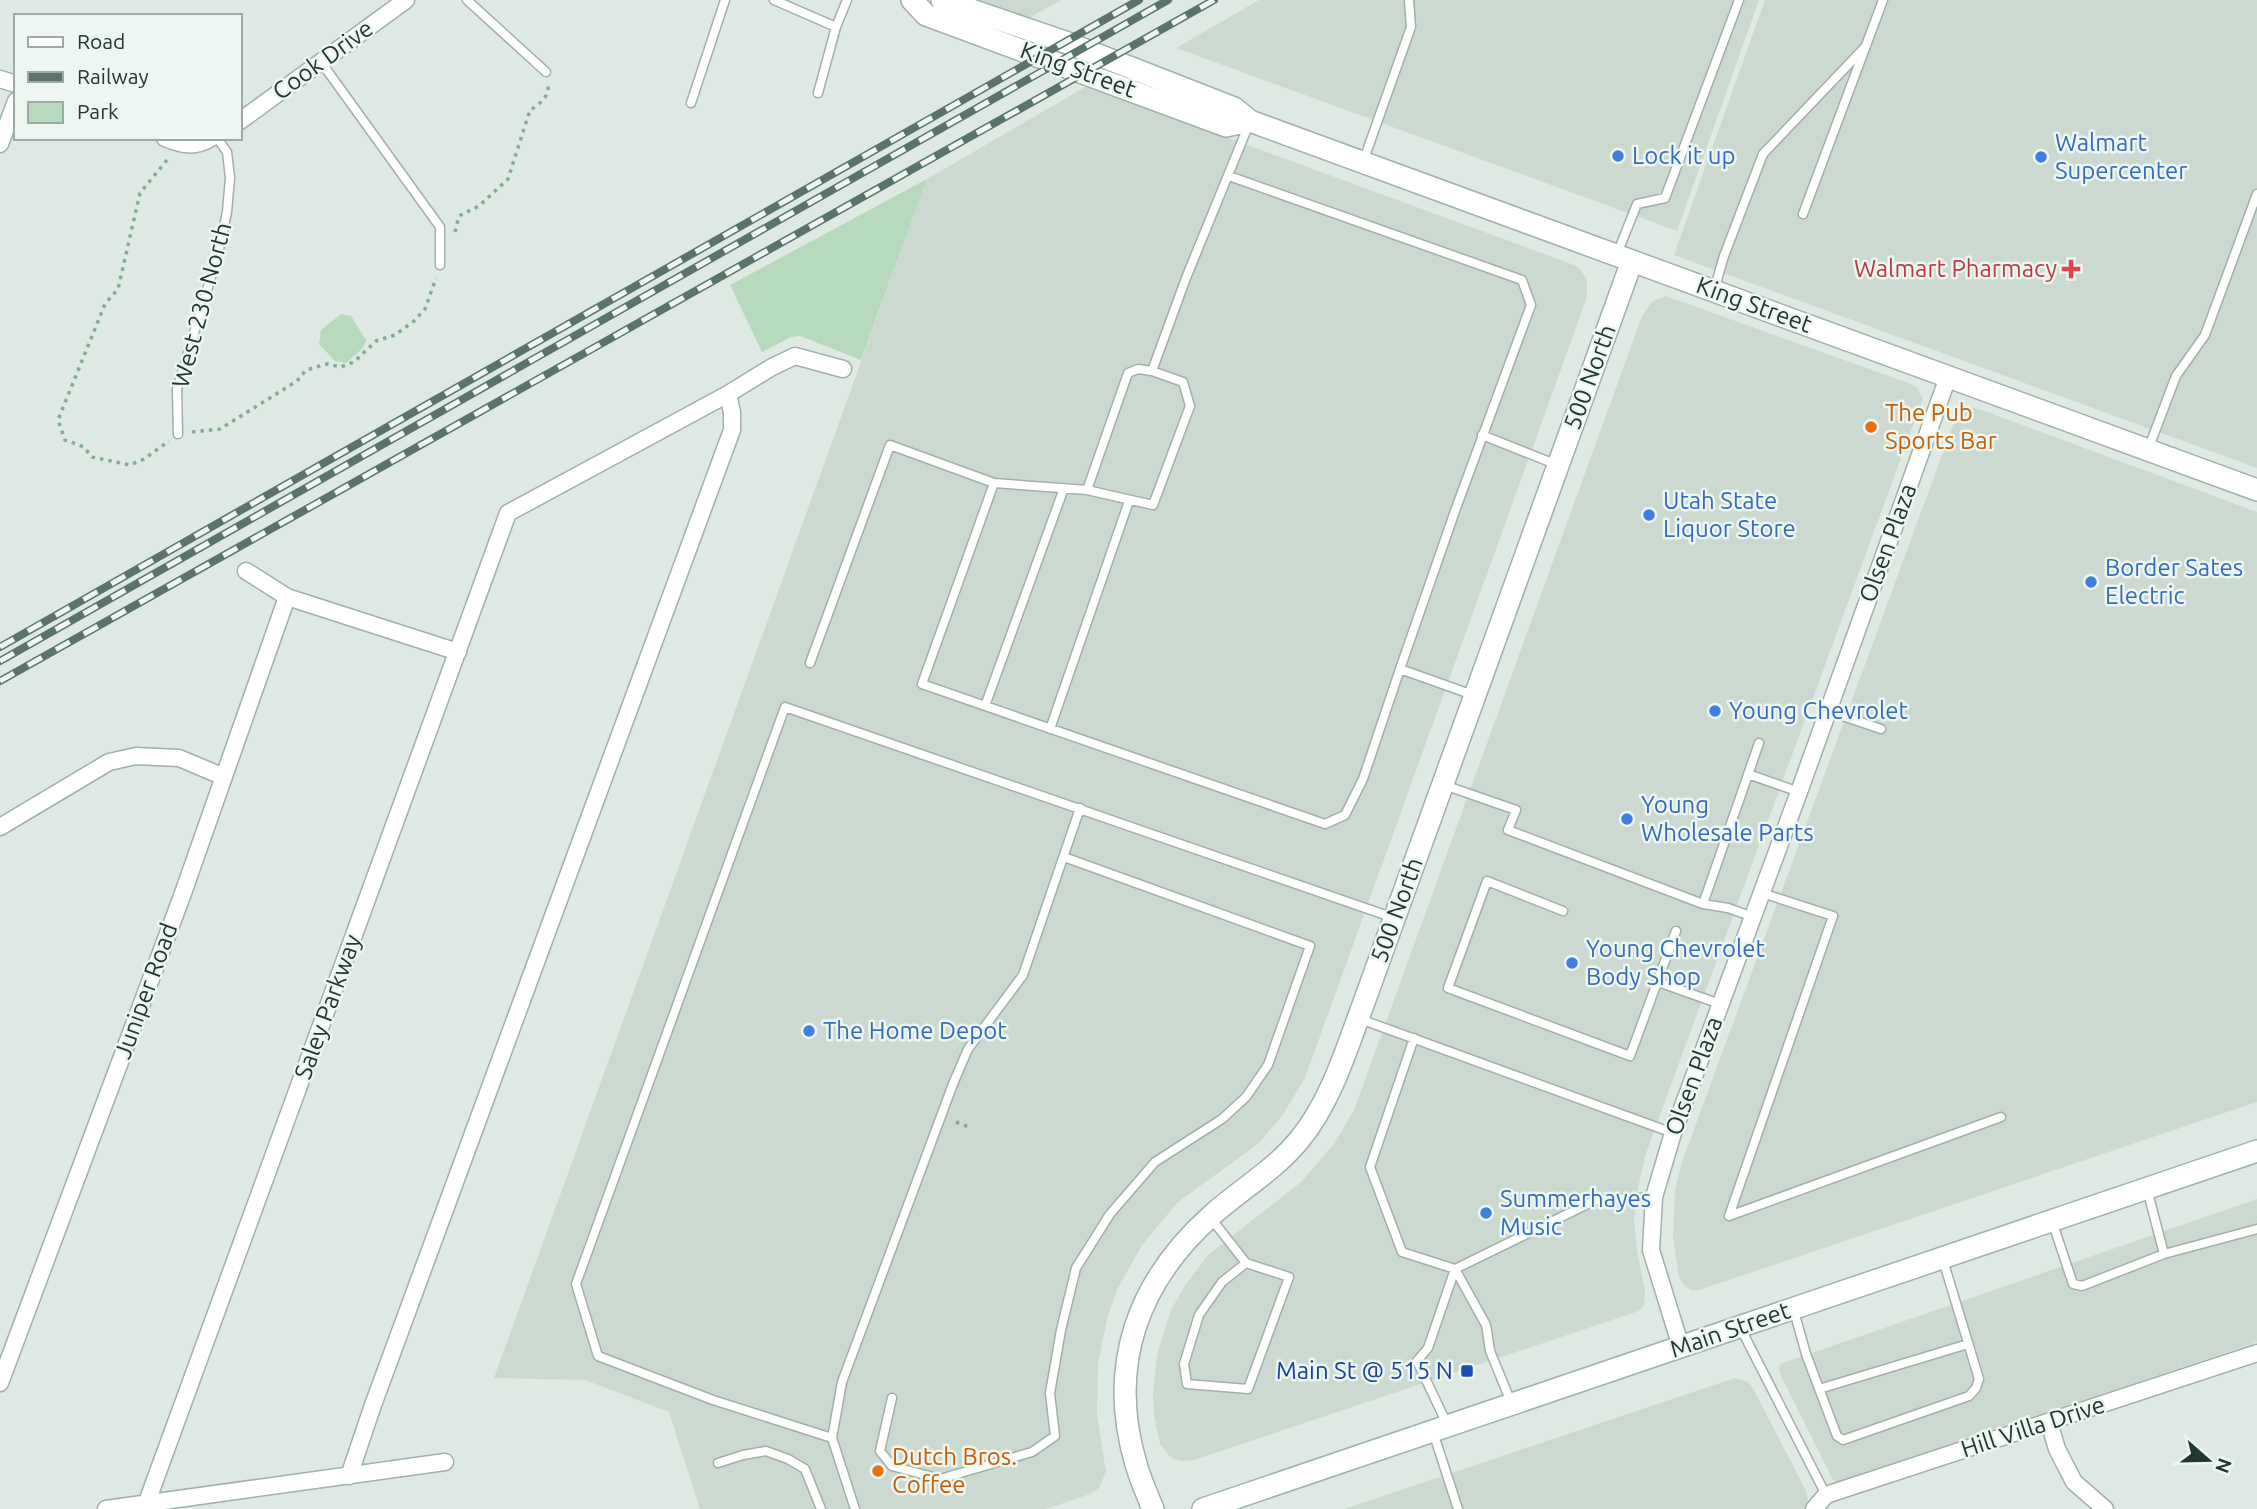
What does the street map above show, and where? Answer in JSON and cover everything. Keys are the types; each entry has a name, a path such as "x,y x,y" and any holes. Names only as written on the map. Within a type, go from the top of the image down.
{"street":[{"name":"Cook Drive","path":"242,120 406,0"},
{"name":"King Street","path":"912,0 926,15 1226,125 1250,121"},
{"name":"King Street","path":"942,0 1065,42 1234,108 1250,121 2257,490"},
{"path":"0,144 14,106"},
{"path":"170,140 182,145 199,145 208,140"},
{"name":"500 North","path":"1153,1509 1136,1465 1125,1395 1128,1356 1142,1307 1153,1284 1174,1254 1210,1217 1278,1163 1301,1138 1329,1091 1358,1018 1558,465 1625,258"},
{"path":"349,1476 732,430 728,394 795,356 843,369"},
{"name":"Olsen Plaza","path":"1681,1347 1651,1250 1654,1197 1673,1133 1948,377"},
{"name":"Saley Parkway","path":"147,1502 508,513 728,394"},
{"path":"246,571 288,597 458,653"},
{"name":"Juniper Road","path":"0,1383 182,896 288,597"},
{"path":"0,827 108,762 136,756 179,758 223,777"},
{"name":"Main Street","path":"1203,1509 2257,1151"},
{"name":"Hill Villa Drive","path":"1826,1495 2257,1353"},
{"path":"2049,1422 2057,1449 2074,1482 2105,1509"},
{"path":"106,1509 445,1462"},
{"path":"1814,1509 1826,1495"}],"lane":[{"path":"467,0 546,72"},
{"path":"691,103 725,0"},
{"path":"774,0 836,27"},
{"path":"818,93 836,27 848,0"},
{"path":"1363,162 1411,27 1409,0"},
{"path":"1625,258 1637,204 1665,198 1739,0"},
{"path":"1803,214 1883,0"},
{"path":"1714,290 1763,154 1866,46"},
{"path":"321,62 440,227 440,265"},
{"path":"1152,371 1186,278 1250,121"},
{"name":"West 230 North","path":"178,434 177,389 218,254 227,212 230,178 227,152 218,140"},
{"path":"994,483 922,684 1325,824 1345,815 1357,791 1482,435 1531,305 1522,280 1228,176"},
{"path":"2148,450 2176,376 2205,335 2257,194"},
{"path":"810,663 890,445 994,483 1087,490 1153,505 1190,405 1183,382 1152,371 1138,369 1128,373 1087,490"},
{"path":"1482,435 1558,465"},
{"path":"985,706 1064,488"},
{"path":"1050,729 1129,500"},
{"path":"1400,669 1475,696"},
{"path":"832,1438 712,1400 598,1356 576,1284 785,706 1394,918"},
{"path":"1828,711 1881,729"},
{"path":"1703,904 1759,743"},
{"path":"1748,774 1799,792"},
{"path":"1443,784 1516,810 1508,830 1703,904 1728,908 1753,918"},
{"path":"856,1509 832,1438 842,1382 953,1084 968,1049 1023,975 1080,808"},
{"path":"892,1398 880,1451 892,1466 940,1479 1032,1452 1055,1436 1051,1394 1061,1330 1076,1268 1110,1214 1155,1162 1222,1119 1246,1097 1268,1065 1310,946 1064,857"},
{"path":"1563,911 1487,881 1448,988 1630,1056 1676,931"},
{"path":"1762,893 1833,916 1729,1216 2001,1117"},
{"path":"1658,982 1720,1003"},
{"path":"1358,1018 1673,1133"},
{"path":"1414,1038 1370,1167 1402,1252 1455,1269 1486,1325 1490,1351 1512,1405"},
{"path":"2147,1189 2164,1254"},
{"path":"1458,1509 1440,1429 1417,1361 1428,1348 1455,1269 1596,1200 1654,1197"},
{"path":"1210,1217 1246,1263 1289,1277 1248,1388 1187,1384 1184,1364 1199,1315 1222,1282 1246,1263"},
{"path":"2052,1222 2073,1284 2076,1286 2164,1254 2257,1229"},
{"path":"1793,1308 1837,1436 1843,1440 1969,1396 1976,1388 1979,1380 1942,1259"},
{"path":"1740,1327 1826,1495"},
{"path":"1819,1388 1968,1344"},
{"path":"718,1463 766,1451 788,1459 805,1469 821,1509"}],"path":[{"path":"167,160 140,193 118,289 105,304 58,420 65,440 84,447 92,457 130,465 144,459 178,434 220,429 297,381 306,370 327,364 341,367 354,362 376,341 395,335 414,321 425,309 459,216 480,206 508,180 530,110 540,104 549,89 546,72"},
{"path":"956,1122 969,1127"}],"shaded area":[{"path":"978,0 1061,0 1029,18"},
{"path":"1259,0 1759,0 1677,231 1176,48"},
{"name":"Walmart Supercenter","path":"1765,0 2257,0 2257,468 1674,255"},
{"path":"1087,86 1574,265 1587,280 1587,297 1305,1078 1282,1116 1258,1144 1178,1202 1142,1245 1118,1288 1108,1315 1098,1363 1097,1414 1106,1472 1099,1488 1090,1494 1046,1509 700,1509 669,1412 585,1380 494,1378 927,179"},
{"path":"1666,296 1911,384 1923,398 1645,1156 1634,1219 1645,1291 1644,1306 1639,1311 1194,1460 1180,1461 1170,1457 1160,1444 1153,1394 1157,1355 1171,1310 1208,1255 1301,1182 1334,1144 1354,1110 1642,316 1653,301"},
{"path":"1970,407 2257,512 2257,1102 1699,1290 1691,1290 1679,1277 1673,1237 1675,1189 1682,1162 1956,417 1962,410"},
{"path":"2257,1199 2257,1342 1838,1483 1833,1480 1781,1376 1780,1364"},
{"path":"1735,1378 1748,1382 1754,1390 1806,1491 1808,1509 1344,1509"}],"green space":[{"path":"927,179 861,360 800,336 791,337 762,352 730,285"},
{"path":"341,314 351,316 366,340 363,348 346,363 335,361 319,344 321,330"}],"railway":[{"path":"0,647 1139,0"},
{"path":"0,661 1168,0"},
{"path":"0,681 1214,0"}],"place":[{"name":"Lock it up","path":"1618,156"},
{"name":"Walmart Supercenter","path":"2041,157"},
{"name":"Walmart Pharmacy","path":"2071,269"},
{"name":"The Pub Sports Bar","path":"1871,427"},
{"name":"Utah State Liquor Store","path":"1649,515"},
{"name":"Border Sates Electric","path":"2091,582"},
{"name":"Young Chevrolet","path":"1715,711"},
{"name":"Young Wholesale Parts","path":"1627,819"},
{"name":"Young Chevrolet Body Shop","path":"1572,963"},
{"name":"The Home Depot","path":"809,1031"},
{"name":"Summerhayes Music","path":"1486,1213"},
{"name":"Main St @ 515 N","path":"1467,1371"},
{"name":"Dutch Bros. Coffee","path":"878,1471"}]}
